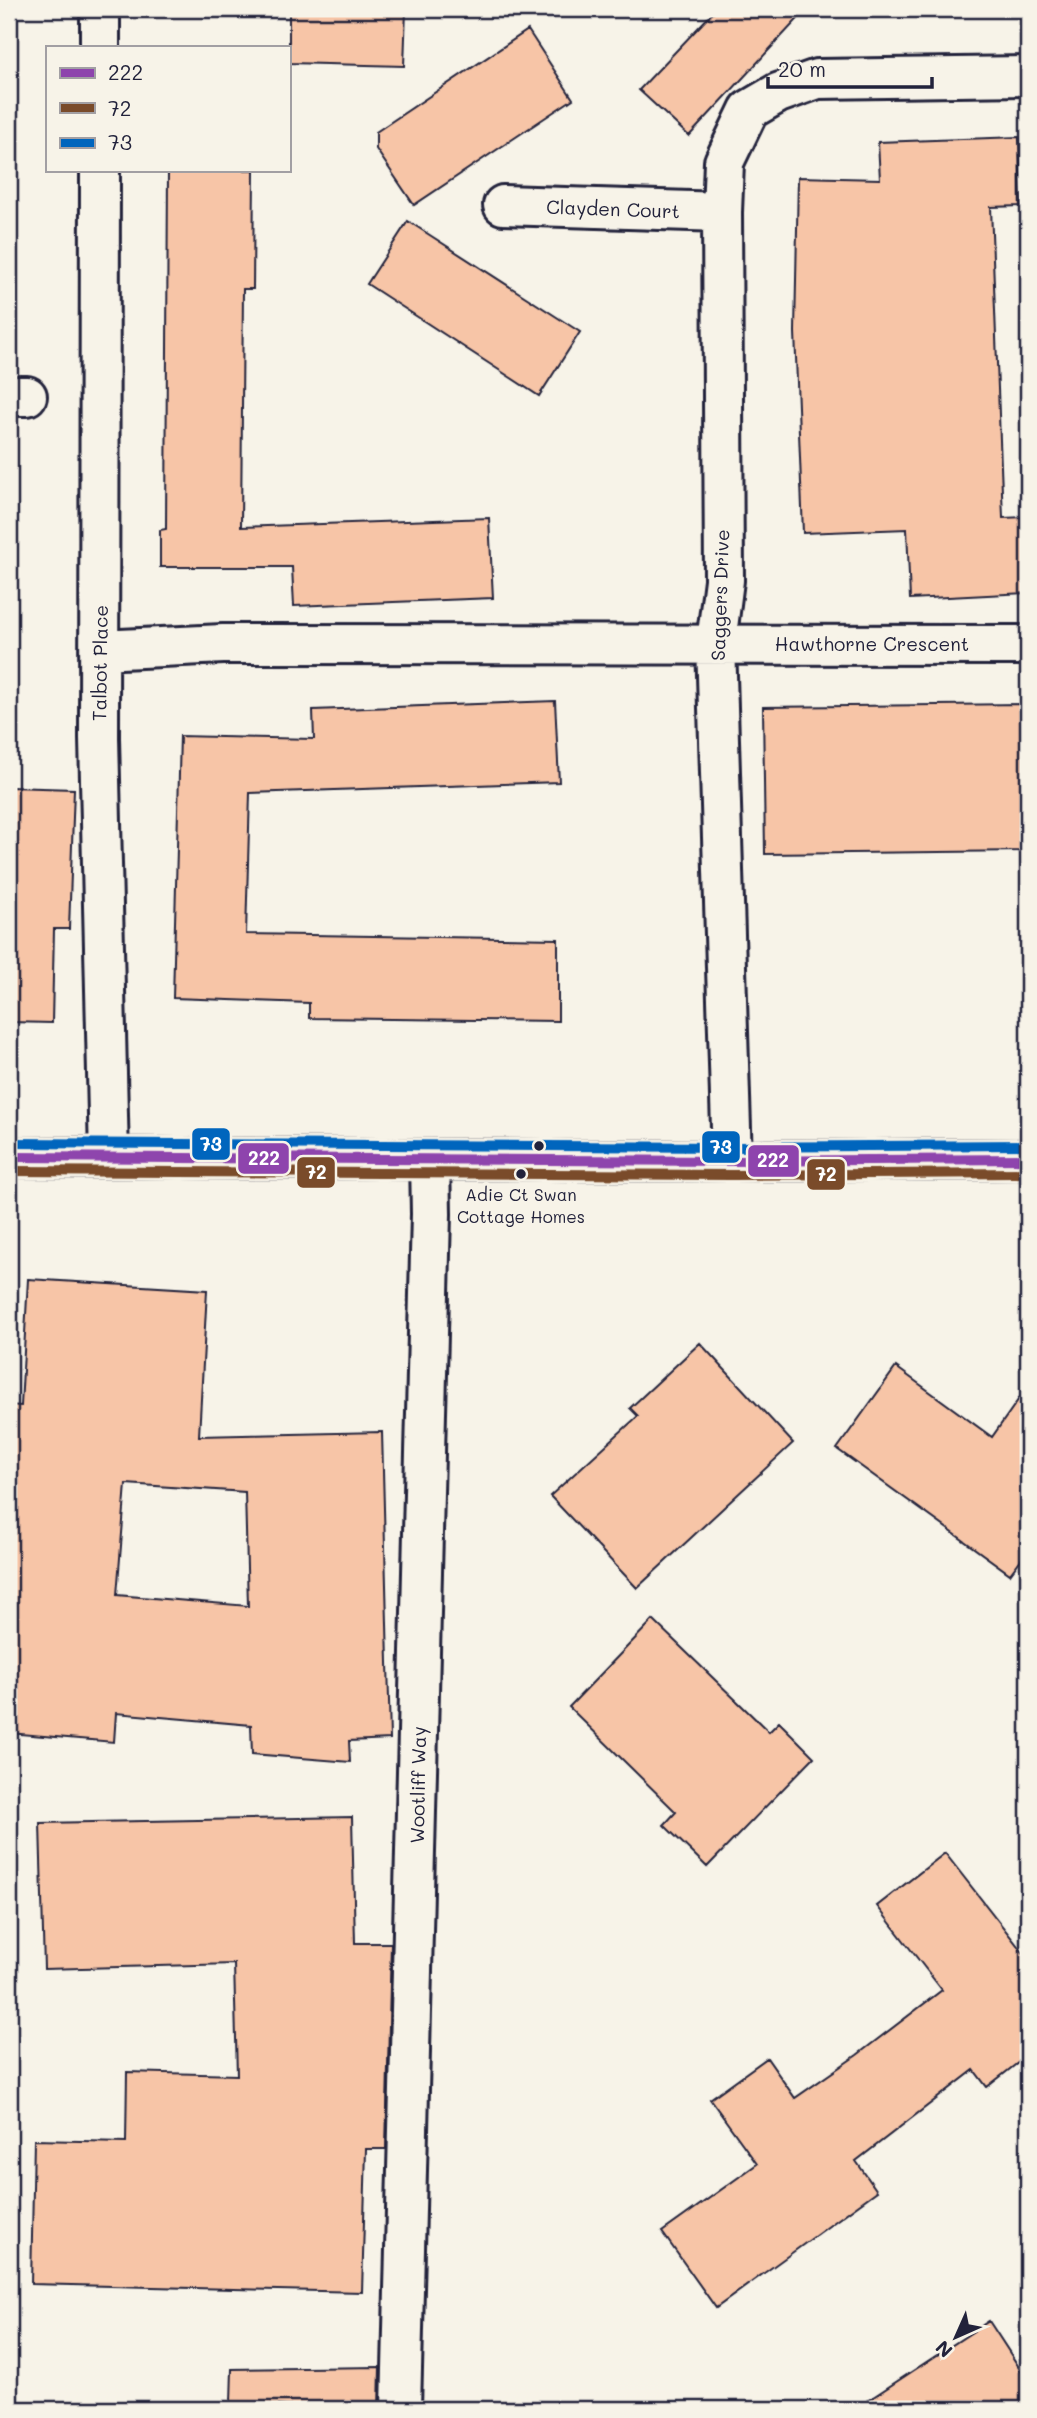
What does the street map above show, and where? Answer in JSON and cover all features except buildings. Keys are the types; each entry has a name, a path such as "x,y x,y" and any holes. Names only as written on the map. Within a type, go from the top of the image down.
{"street":[{"path":"100,9 100,46"},
{"name":"Saggers Drive","path":"732,1161 716,643 724,580 724,162 749,110 778,93 817,79 1028,76"},
{"name":"Talbot Place","path":"100,172 99,738 109,1157"},
{"name":"Clayden Court","path":"503,205 722,212"},
{"name":"Hawthorne Crescent","path":"100,650 223,644 1028,645"},
{"path":"9,1157 732,1161 1028,1159"},
{"name":"Wootliff Way","path":"401,2409 430,1255 430,1160"}],"transit line":[{"name":"73","path":"9,1143 732,1147 1028,1145"},
{"name":"222","path":"9,1157 732,1161 1028,1159"},
{"name":"72","path":"9,1171 732,1175 1028,1173"}],"place":[{"name":"Adie Ct Swan Cottage Homes","path":"521,1174"}]}
